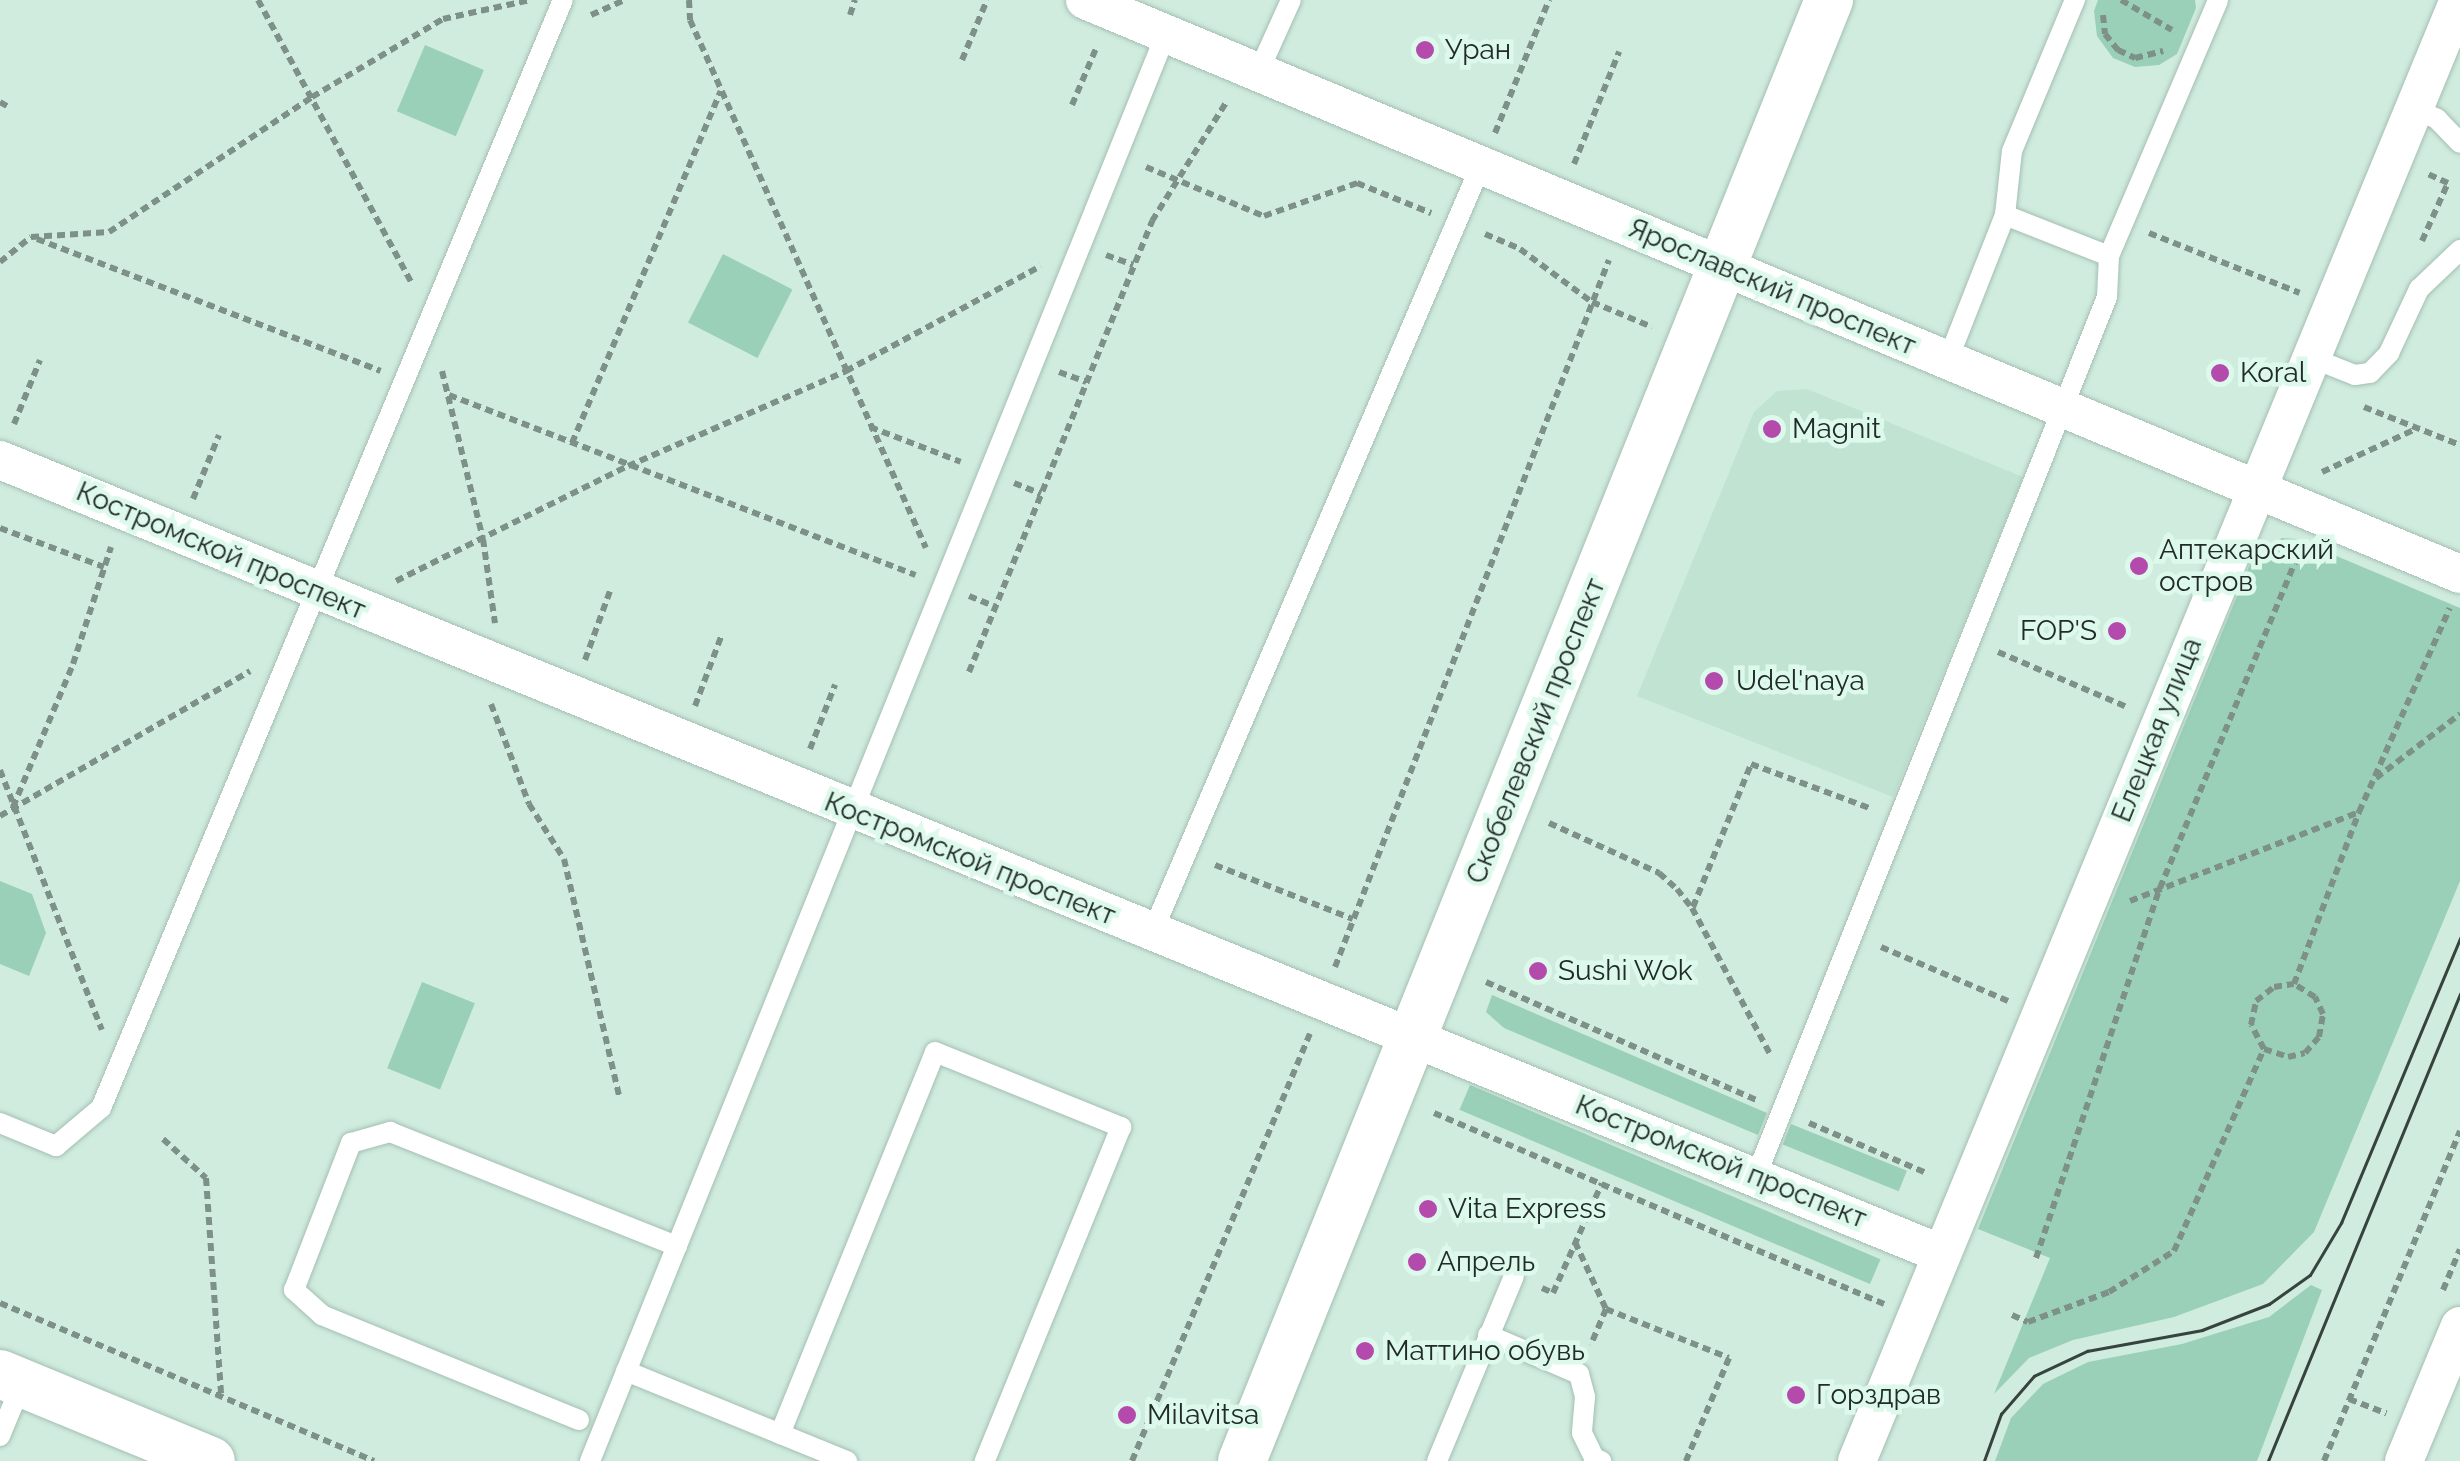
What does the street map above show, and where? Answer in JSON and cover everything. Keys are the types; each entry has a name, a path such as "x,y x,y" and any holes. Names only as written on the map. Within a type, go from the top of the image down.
{"street":[{"name":"Ярославский проспект","path":"1085,0 1166,34 1246,81 1488,150 1723,266 2256,489 2457,587"},
{"name":"Скобелевский проспект","path":"1242,1461 1829,0"},
{"name":"Елецкая улица","path":"1857,1461 2256,489 2333,307 2425,114 2459,0"},
{"name":"Костромской проспект","path":"4,449 317,592 1942,1254"},
{"path":"2418,1457 2460,1326"},
{"path":"11,1379 212,1461"}],"lane":[{"path":"0,1123 56,1146 101,1108 563,0"},
{"path":"1246,81 1291,0"},
{"path":"1948,360 2005,215 2012,151 2075,0"},
{"path":"1756,1176 2107,298 2109,256 2218,0"},
{"path":"590,1461 1166,34"},
{"path":"2425,114 2460,142"},
{"path":"1152,933 1488,150"},
{"path":"2005,215 2109,256"},
{"path":"2312,358 2355,374 2370,373 2389,354 2419,289 2460,250"},
{"path":"780,1434 935,1052 1120,1127 985,1461"},
{"path":"579,1420 322,1315 294,1290 351,1142 390,1132 677,1246"},
{"path":"1437,1461 1514,1276"},
{"path":"1488,1335 1579,1374 1585,1397 1582,1433 1594,1458 1602,1461"},
{"path":"626,1372 847,1461"},
{"path":"0,1436 11,1379"}],"path":[{"path":"258,0 406,269"},
{"path":"0,262 31,236 110,232 312,96 443,19 531,0"},
{"path":"689,0 690,20 943,586"},
{"path":"962,60 987,0"},
{"path":"1488,150 1549,0"},
{"path":"2108,0 2103,13 2106,34 2118,50 2135,58 2155,56 2168,48 2175,31"},
{"path":"2121,0 2175,31 2201,40"},
{"path":"850,15 852,1"},
{"path":"1072,105 1102,34"},
{"path":"1573,166 1619,52"},
{"path":"969,672 1152,221 1246,81"},
{"path":"572,444 721,91"},
{"path":"2416,253 2448,183 2426,173 2419,163 2425,114"},
{"path":"1117,154 1264,216 1357,183 1520,249 1592,302 1654,327"},
{"path":"2124,224 2333,307"},
{"path":"31,236 406,380"},
{"path":"394,581 628,466 846,370 1080,245"},
{"path":"1332,973 1612,253"},
{"path":"429,323 482,539 497,639"},
{"path":"4,449 40,360"},
{"path":"449,395 943,586"},
{"path":"2345,400 2460,445"},
{"path":"870,426 988,473"},
{"path":"2316,475 2418,428"},
{"path":"188,512 219,435"},
{"path":"0,528 104,566"},
{"path":"13,808 73,664 116,535"},
{"path":"2036,1258 2160,888 2306,537"},
{"path":"2294,984 2359,812 2457,587"},
{"path":"580,673 610,591"},
{"path":"691,719 721,638"},
{"path":"1969,640 2160,721"},
{"path":"0,816 294,646"},
{"path":"804,766 835,685"},
{"path":"485,688 528,804 564,859 620,1099"},
{"path":"2374,778 2460,714"},
{"path":"1692,908 1751,764 1898,818"},
{"path":"0,770 118,1068"},
{"path":"2082,915 2108,910 2359,812"},
{"path":"1549,823 1659,872 1692,908 1786,1101"},
{"path":"1186,853 1354,919"},
{"path":"1852,935 2040,1014"},
{"path":"1486,982 1786,1101 1926,1173"},
{"path":"2294,984 2315,997 2323,1014 2320,1037 2305,1052 2288,1057 2264,1049 2251,1025 2256,1001 2274,986 2294,984"},
{"path":"1132,1461 1312,1028"},
{"path":"2012,1315 2028,1322 2109,1292 2174,1251 2264,1049"},
{"path":"1434,1113 1894,1308"},
{"path":"2324,1461 2460,1131"},
{"path":"164,1139 206,1178 221,1394"},
{"path":"1514,1276 1553,1293 1602,1183"},
{"path":"1575,1241 1606,1308 1729,1358 1686,1461"},
{"path":"0,1303 374,1461"},
{"path":"1579,1374 1606,1308"}],"shaded area":[{"path":"2098,0 2195,0 2196,8 2177,54 2159,65 2135,67 2113,58 2097,36 2094,11"},
{"path":"425,45 484,70 456,136 397,111"},
{"path":"723,254 792,289 758,358 688,323"},
{"path":"1807,389 2023,477 1893,797 1637,696 1754,412 1777,391"},
{"path":"2282,538 2296,539 2460,608 2460,881 2314,1232 2263,1284 2174,1317 2073,1340 2029,1358 1994,1394 2050,1258 1978,1229 2250,564 2257,566 2271,544"},
{"path":"0,881 32,894 46,933 29,976 0,964"},
{"path":"422,982 475,1003 440,1090 387,1068"},
{"path":"1492,995 1767,1113 1758,1135 1504,1028 1486,1012"},
{"path":"1470,1085 1881,1259 1870,1284 1459,1110"},
{"path":"1791,1124 1907,1171 1899,1191 1783,1144"},
{"path":"2311,1285 2322,1290 2257,1461 1995,1461 2011,1418 2043,1384 2088,1362 2182,1344 2269,1317"}],"tram line":[{"path":"1984,1461 2001,1414 2034,1376 2087,1351 2202,1330 2269,1304 2310,1275 2341,1223 2460,938"},
{"path":"2268,1461 2460,994"}],"place":[{"name":"Уран","path":"1425,50"},
{"name":"Koral","path":"2220,373"},
{"name":"Magnit","path":"1772,429"},
{"name":"Аптекарский остров","path":"2139,566"},
{"name":"FOP'S","path":"2117,631"},
{"name":"Udel'naya","path":"1714,681"},
{"name":"Sushi Wok","path":"1538,971"},
{"name":"Vita Express","path":"1428,1209"},
{"name":"Апрель","path":"1417,1262"},
{"name":"Маттино обувь","path":"1365,1351"},
{"name":"Горздрав","path":"1796,1395"},
{"name":"Milavitsa","path":"1127,1415"}]}
